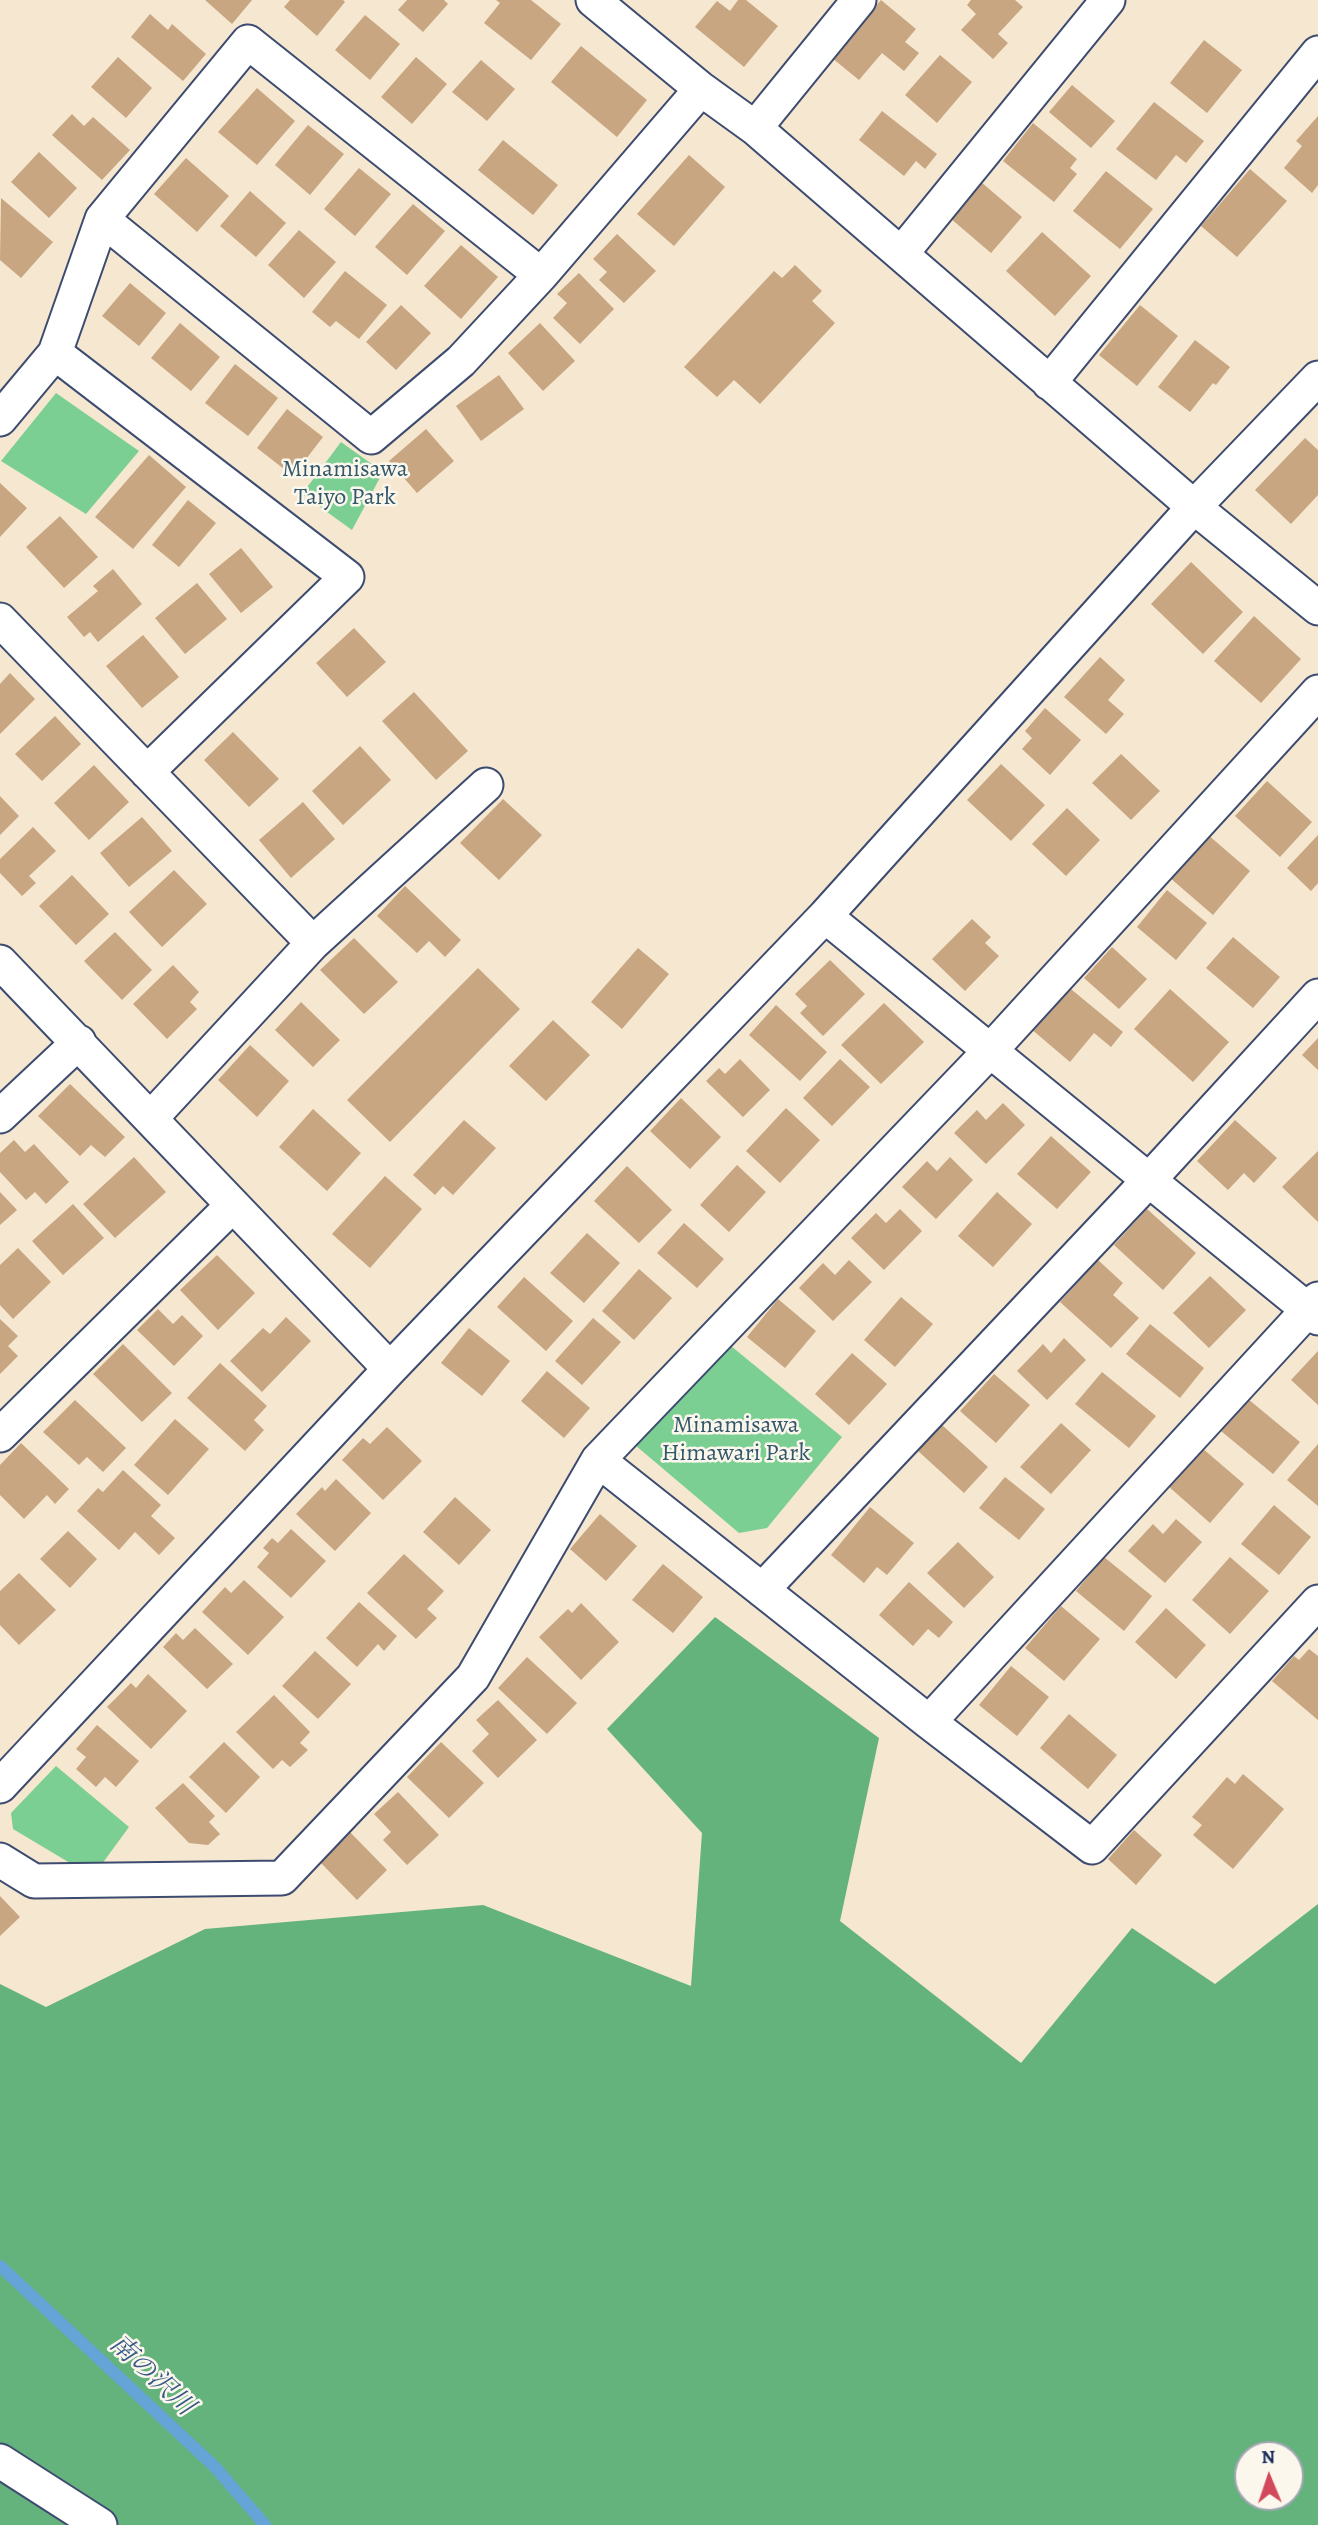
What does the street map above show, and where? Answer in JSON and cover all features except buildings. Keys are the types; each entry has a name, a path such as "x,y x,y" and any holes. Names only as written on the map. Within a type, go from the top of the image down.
{"street":[{"path":"594,0 701,89 755,128 1194,507 1318,608"},
{"path":"755,128 859,0"},
{"path":"901,254 1108,0"},
{"path":"0,419 55,353 102,219 248,43 541,275"},
{"path":"1049,383 1318,53"},
{"path":"102,219 371,437 461,361 541,275 701,89"},
{"path":"55,353 347,578 147,772"},
{"path":"0,1786 390,1369 825,916 1194,507 1318,378"},
{"path":"0,620 313,943"},
{"path":"0,1860 34,1881 282,1878 473,1677 598,1460 990,1051 1318,692"},
{"path":"151,1118 313,943 486,785"},
{"path":"825,916 1149,1180 1315,1309 929,1722"},
{"path":"0,962 390,1369"},
{"path":"762,1590 1149,1180 1318,996"},
{"path":"0,1116 79,1042"},
{"path":"0,1435 233,1205"},
{"path":"598,1460 929,1722 1092,1847 1318,1602"},
{"path":"0,2461 100,2525"}],"green space":[{"path":"56,393 139,451 86,514 1,461"},
{"name":"Minamisawa Taiyo Park","path":"341,442 383,472 352,530 302,494"},
{"name":"Minamisawa Himawari Park","path":"731,1346 842,1437 767,1528 739,1533 635,1445 636,1436"},
{"path":"715,1617 879,1738 840,1921 1021,2063 1132,1928 1215,1984 1318,1904 1318,2525 0,2525 0,1984 46,2007 205,1929 483,1905 691,1986 702,1833 607,1729"},
{"path":"56,1766 129,1827 99,1868 75,1866 13,1829 11,1813"}],"waterway":[{"name":"南の沢川","path":"0,2266 215,2467 265,2525"}]}
